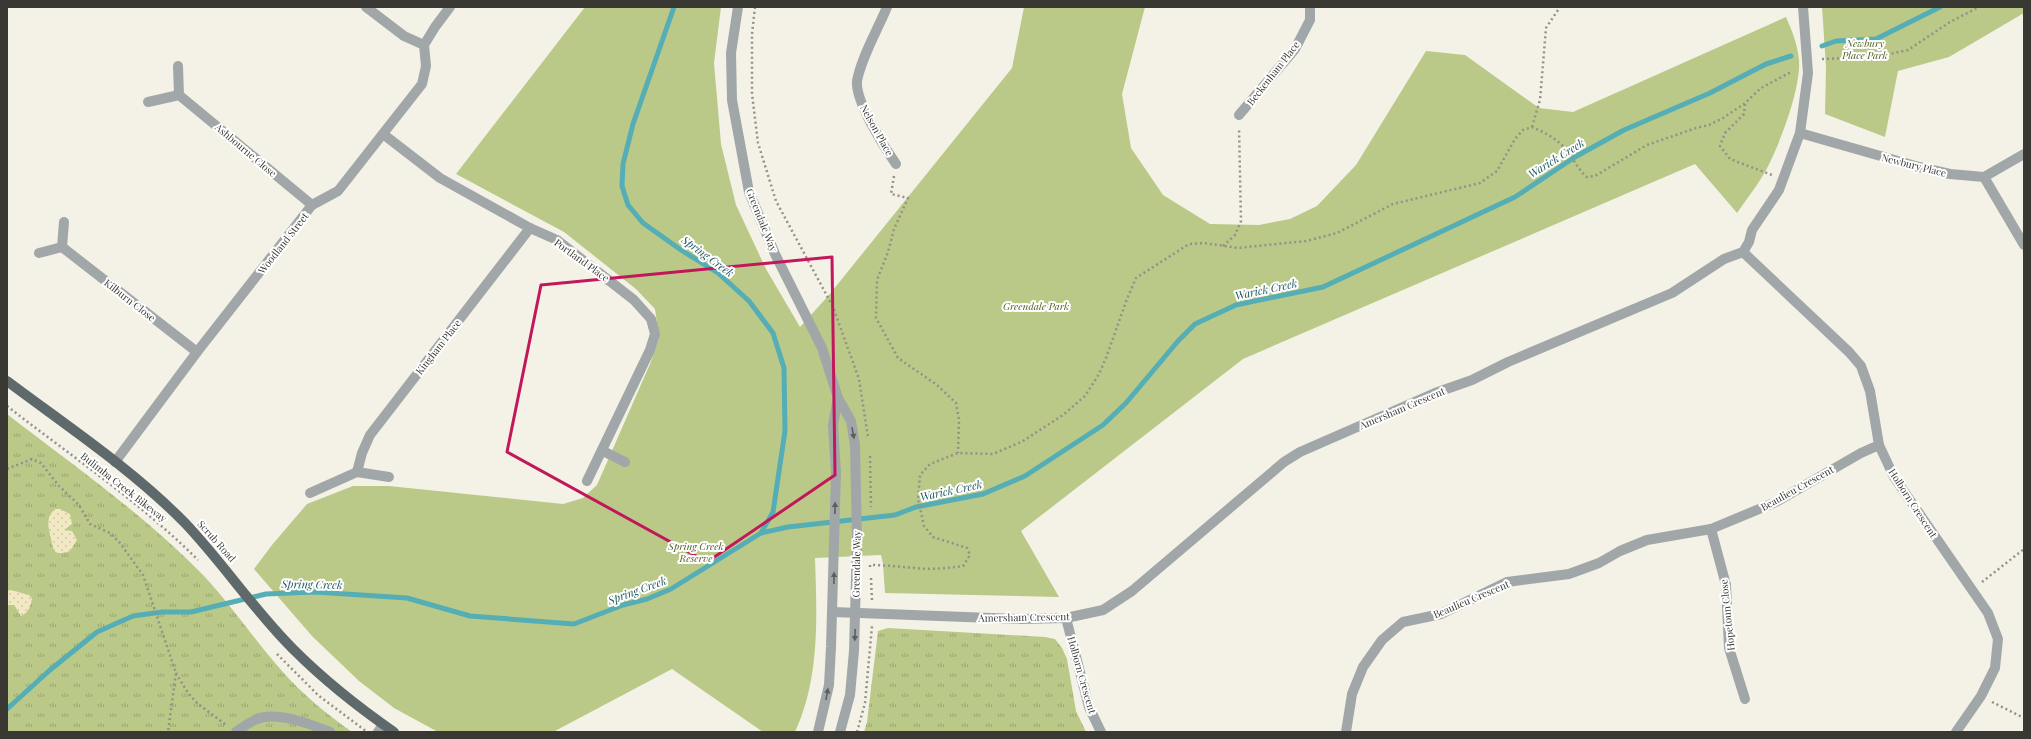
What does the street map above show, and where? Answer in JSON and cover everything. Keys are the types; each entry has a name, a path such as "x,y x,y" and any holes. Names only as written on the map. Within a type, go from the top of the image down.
{"main road":[{"name":"Scrub Road","path":"7,381 154,493 228,571 293,649 381,728 394,732"}],"street":[{"path":"366,7 404,36 424,45 450,7"},
{"name":"Greendale Way","path":"738,7 731,53 732,100 749,192 775,254 816,334 830,368 838,398 851,421 857,472 856,614 852,681 840,732"},
{"name":"Nelson Place","path":"888,7 863,63 857,82 860,99 884,146 896,164"},
{"name":"Beckenham Place","path":"1240,116 1295,48 1310,20 1310,7"},
{"path":"1743,252 1749,242 1752,230 1779,190 1800,134 1808,73 1803,7"},
{"name":"Woodland Street","path":"115,462 197,352 312,205 338,192 422,84 426,66 424,45"},
{"path":"148,102 179,95 178,66"},
{"name":"Ashbourne Close","path":"179,95 312,205"},
{"name":"Portland Place","path":"383,134 440,178 530,228 557,240 572,250 634,300 651,319 655,334 650,350 587,482"},
{"name":"Newbury Place","path":"1800,134 1919,167 1950,174 1984,177"},
{"path":"2024,154 1984,177 2024,246"},
{"path":"39,253 62,247 64,222"},
{"name":"Kingham Place","path":"357,472 362,453 370,435 530,228"},
{"name":"Kilburn Close","path":"62,247 197,352"},
{"name":"Holborn Crescent","path":"1743,252 1849,352 1861,366 1870,391 1879,445 1894,477 1988,613 1998,639 1995,668 1981,696 1956,732"},
{"name":"Amersham Crescent","path":"833,612 856,614 1066,618 1103,610 1132,591 1284,462 1300,452 1435,393 1472,380 1515,359 1672,293 1724,259 1743,252"},
{"name":"Greendale Way","path":"818,732 829,684 835,543 836,472 833,425 838,398"},
{"name":"Beaulieu Crescent","path":"1346,732 1352,694 1362,667 1382,640 1403,622 1441,614 1507,582 1568,574 1599,563 1620,551 1647,540 1711,530 1776,502 1861,453 1879,445"},
{"path":"602,451 625,462"},
{"path":"310,493 357,472 389,477"},
{"name":"Hopetoun Close","path":"1711,530 1726,585 1729,648 1745,699"},
{"name":"Holborn Crescent","path":"1066,618 1089,707 1101,732"},
{"path":"233,730 256,719 280,717 296,720 330,732"}],"path":[{"path":"755,7 752,34 752,94 758,143 776,201 833,307 859,379 868,438"},
{"path":"1532,127 1540,100 1546,28 1560,7"},
{"path":"1822,59 1876,57 1908,50 1950,22 1979,7"},
{"path":"920,515 918,499 920,475 930,464 958,453 993,454 1023,441 1063,415 1085,396 1099,374 1106,358 1136,278 1189,244 1204,243 1238,248 1306,241 1337,233 1393,204 1480,183 1497,171 1515,139 1522,130 1532,127 1549,134 1567,151 1581,171 1588,177 1595,176 1647,145 1709,125 1745,103 1761,88 1791,72"},
{"path":"1745,103 1744,114 1725,133 1720,146 1730,160 1783,179"},
{"path":"1223,246 1234,235 1241,221 1238,148 1240,116"},
{"path":"896,164 891,194 908,198 894,229 878,280 876,318 898,358 937,385 956,403 959,420 958,453"},
{"name":"Bulimba Creek Bikeway","path":"7,406 147,515 180,542 200,561"},
{"path":"870,453 872,477"},
{"path":"7,469 32,459 41,463 58,485 79,505 90,524 110,533 120,543 144,575 176,673 188,693 197,703 233,730"},
{"path":"1972,589 2024,549"},
{"path":"168,732 176,673"},
{"path":"1981,696 2024,718"}],"highlighted area":[{"path":"832,257 835,475 707,562 507,452 541,285"}],"green space":[{"path":"585,7 721,7 714,63 721,144 736,205 766,269 800,327 829,295 1012,68 1024,7 1145,7 1122,94 1131,148 1163,195 1210,224 1259,225 1290,219 1317,206 1356,165 1426,51 1465,55 1539,108 1573,112 1786,17 1797,49 1799,73 1787,121 1774,153 1762,177 1737,213 1695,164 1243,359 1021,531 1059,597 885,593 881,555 815,558 816,625 813,669 803,711 795,732 763,732 672,669 553,732 438,732 394,708 359,681 312,636 254,569 272,545 307,504 353,486 389,486 563,504 583,498 597,485 650,364 659,338 655,309 636,289 564,232 456,174"},
{"name":"Newbury Place Park","path":"1822,7 2024,7 2024,13 1949,57 1898,71 1885,137 1825,114 1826,67"},
{"path":"7,414 158,532 214,587 273,660 299,689 352,732 7,732"},
{"path":"888,628 1045,637 1055,639 1062,648 1067,659 1076,711 1086,732 864,732 867,722 878,631"}],"sand":[{"path":"55,509 60,509 70,514 72,524 64,530 72,531 77,540 70,551 64,553 57,553 55,551 49,531 48,521 50,515"},
{"path":"11,590 29,595 32,598 31,604 26,613 21,616 14,605 7,605 7,591"}],"waterway":[{"name":"Spring Creek","path":"7,709 50,670 97,632 133,616 162,612 191,612 266,594 315,592 407,598 470,616 574,624 623,605 647,599 671,589 761,533 773,512 785,431 784,368 773,333 749,301 718,273 681,250 643,223 628,205 622,186 623,164 633,124 674,7"},
{"name":"Warick Creek","path":"1822,46 1836,41 1876,39 1940,7"},
{"name":"Warick Creek","path":"761,533 788,527 895,515 916,507 983,494 1025,476 1103,425 1126,403 1178,341 1195,324 1236,305 1323,287 1515,197 1575,157 1624,130 1710,93 1766,64 1791,56"}],"park label":[{"name":"Greendale Park","path":"1036,306"},
{"name":"Spring Creek Reserve","path":"696,552"}]}
